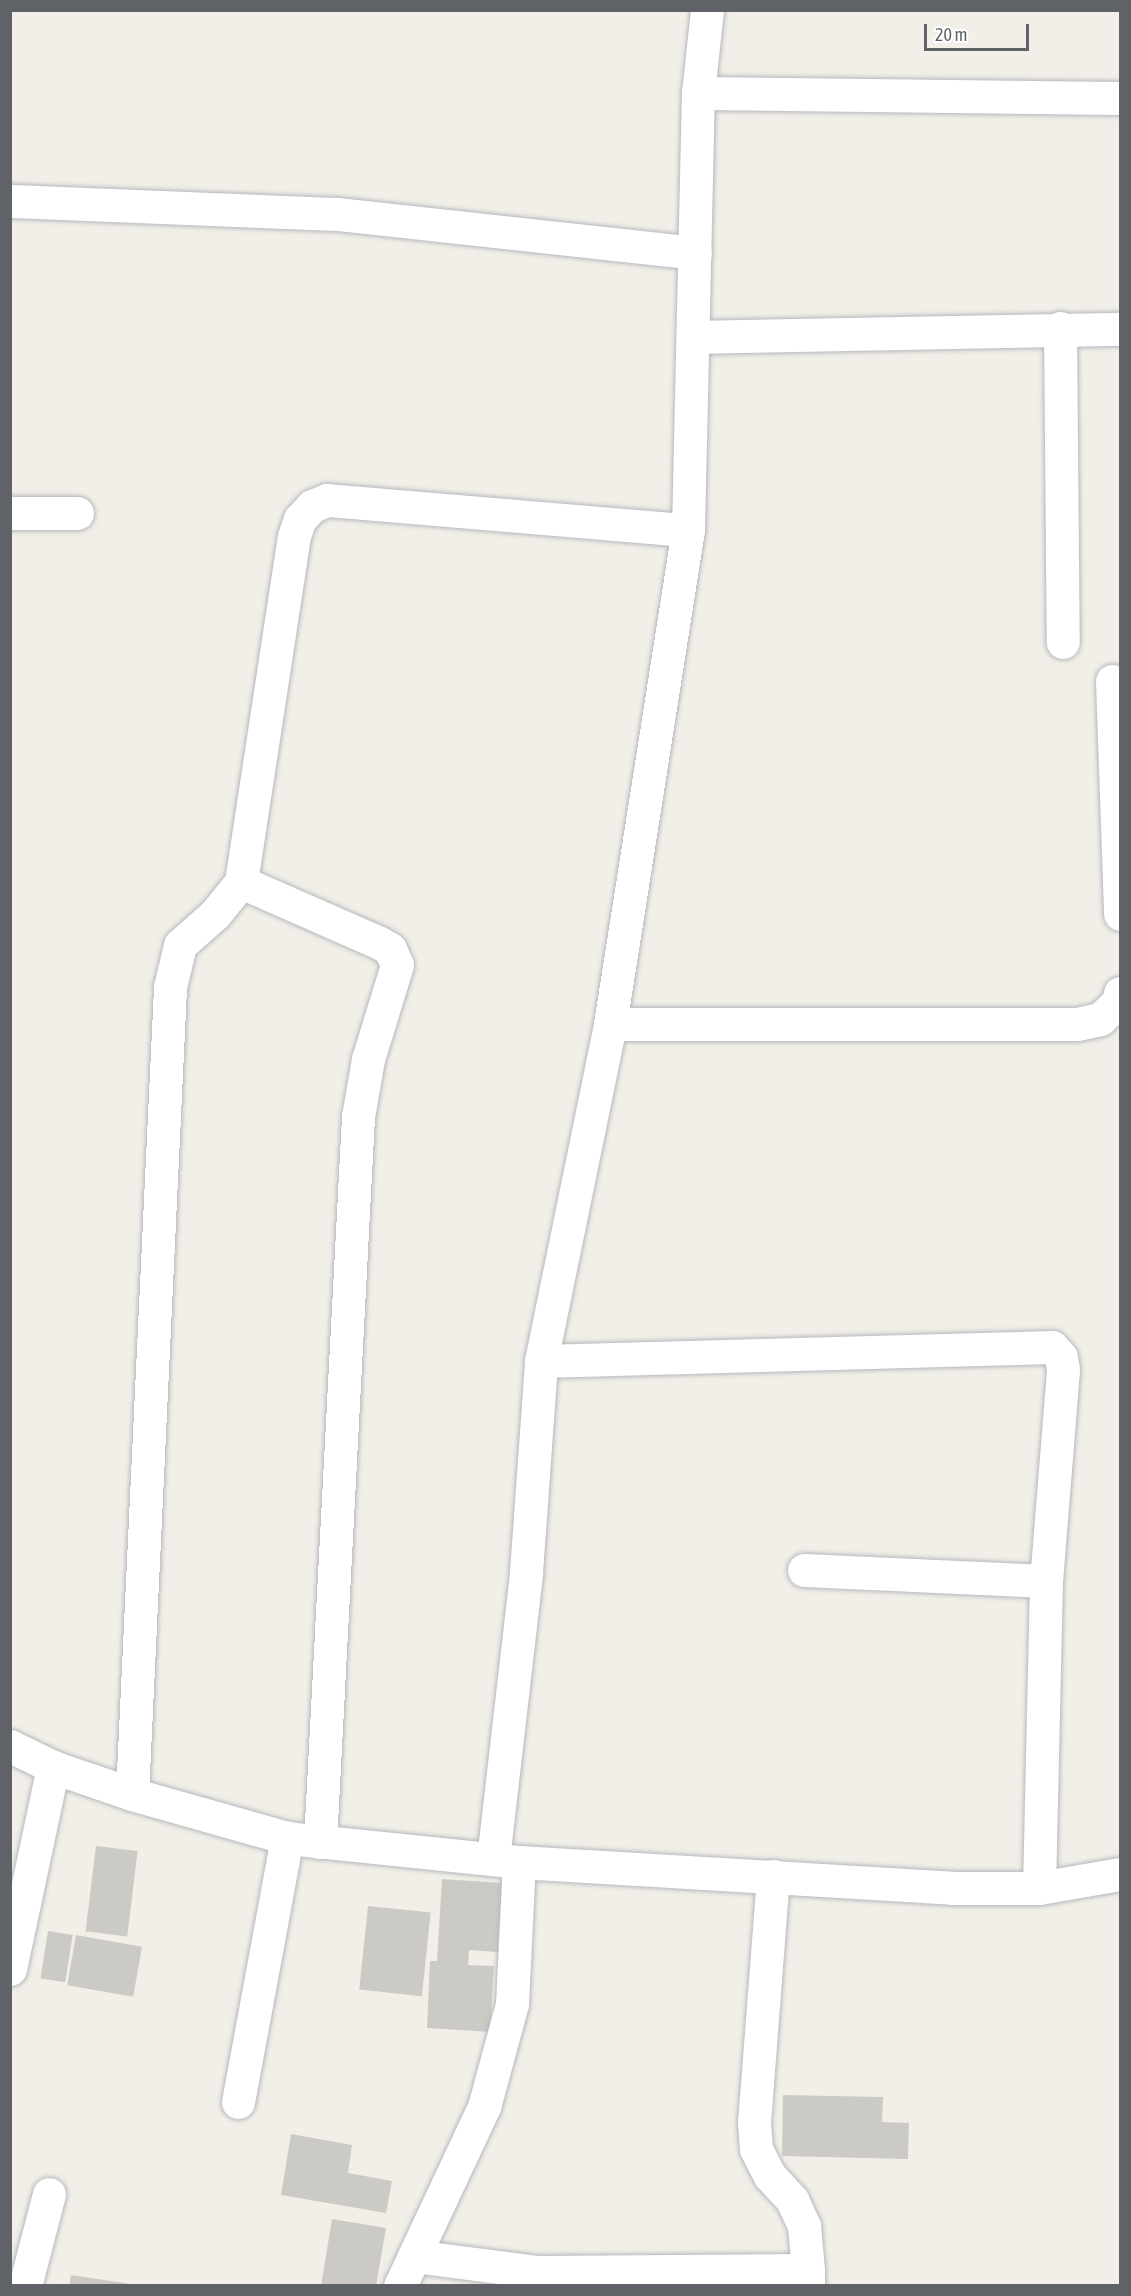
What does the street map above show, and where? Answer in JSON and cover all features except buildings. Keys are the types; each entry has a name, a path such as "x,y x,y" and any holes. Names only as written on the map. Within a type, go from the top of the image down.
{"street":[{"path":"400,2286 484,2107 512,2004 506,1860 541,1361 610,1024 688,530 698,93 707,10"},
{"path":"698,93 1120,98"},
{"path":"10,201 338,214 695,252"},
{"path":"694,337 1060,328 1120,329"},
{"path":"1060,328 1063,642"},
{"path":"132,1794 170,987 180,945 241,882 294,536 312,506 327,500 688,530"},
{"path":"10,513 77,513"},
{"path":"1112,681 1120,914"},
{"path":"241,882 378,942 390,949 397,964 368,1059 358,1117 320,1842"},
{"path":"610,1024 1077,1024 1100,1018 1119,1001 1120,993"},
{"path":"541,1361 1052,1347 1061,1357 1063,1370 1046,1581 1039,1888"},
{"path":"804,1570 1046,1581"},
{"path":"10,1746 53,1767 132,1794 288,1838 320,1842 506,1860 952,1888 1039,1888 1120,1874"},
{"path":"10,1969 53,1767"},
{"path":"238,2102 288,1838"},
{"path":"414,2256 537,2272 808,2278 804,2226 792,2200 770,2176 756,2149 754,2121 773,1876"},
{"path":"26,2286 49,2194"}]}
